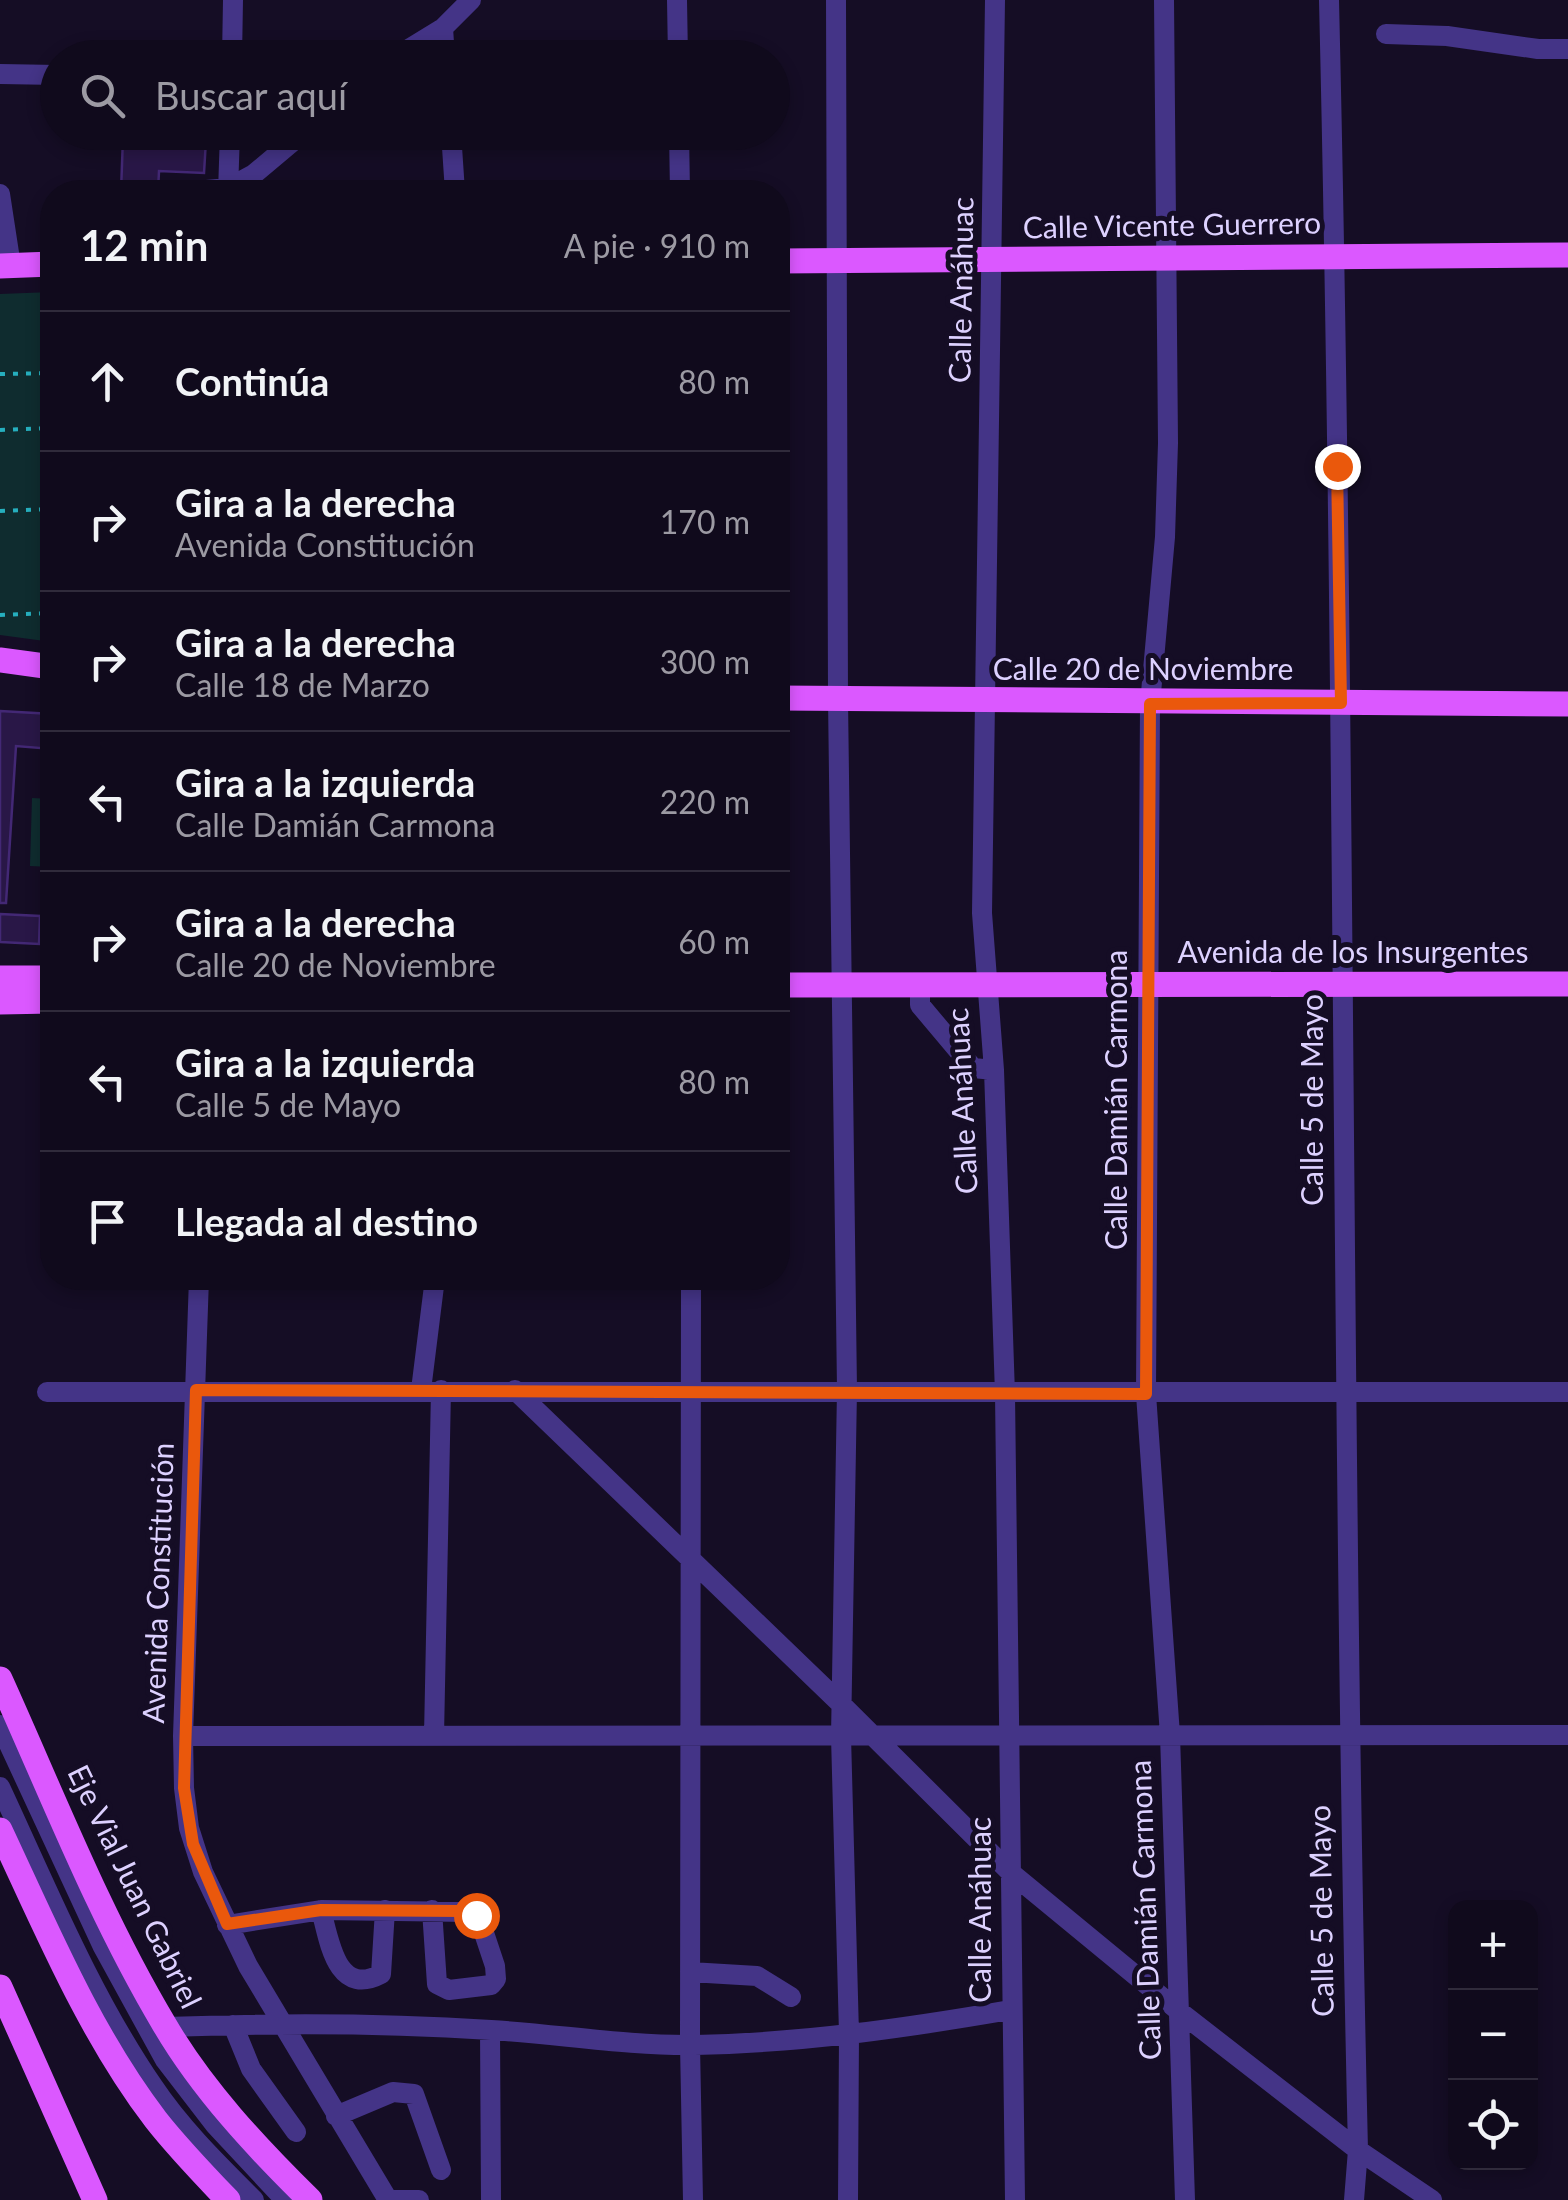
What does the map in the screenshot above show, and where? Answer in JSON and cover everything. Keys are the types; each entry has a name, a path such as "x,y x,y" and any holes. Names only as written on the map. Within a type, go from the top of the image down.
{"main road":[{"name":"Calle Vicente Guerrero","path":"790,261 1568,254"},
{"path":"5,266 40,265"},
{"path":"0,660 40,665"},
{"name":"Calle 20 de Noviembre","path":"790,698 1150,704 1568,704"},
{"path":"0,978 40,978"},
{"name":"Avenida de los Insurgentes","path":"790,985 1568,984"},
{"path":"0,1002 40,1001"},
{"name":"Eje Vial Juan Gabriel","path":"0,1679 126,1956 165,2027 206,2086 310,2200"},
{"path":"0,1830 56,1950 118,2060 155,2118 228,2200"},
{"path":"0,1988 95,2200"}],"street":[{"path":"232,40 233,0"},
{"path":"423,40 443,28 471,0"},
{"path":"676,0 677,40"},
{"path":"836,0 838,699 847,1390 841,1736 848,2200"},
{"name":"Calle Anáhuac","path":"995,0 982,895 994,1070 1005,1394 1015,2200"},
{"name":"Calle Damián Carmona","path":"1164,0 1165,537 1150,704 1146,1394 1170,1736 1186,2200"},
{"name":"Calle 5 de Mayo","path":"1330,0 1341,703 1342,1203 1349,1392 1348,1736 1358,2150 1354,2200"},
{"path":"443,28 444,40"},
{"path":"1386,34 1447,36 1538,49 1568,49"},
{"path":"0,74 40,75"},
{"path":"228,180 229,150"},
{"path":"244,180 283,150"},
{"path":"452,150 455,180"},
{"path":"679,150 680,180"},
{"path":"0,194 5,266"},
{"path":"920,984 920,1005 973,1068 994,1070"},
{"name":"Avenida Constitución","path":"199,1290 183,1736 189,1828 227,1924 388,2200"},
{"path":"434,1290 434,1736"},
{"path":"692,1290 692,2200"},
{"path":"515,1390 1010,1872 1180,2012 1358,2150 1432,2200"},
{"path":"47,1392 1568,1392"},
{"path":"0,1726 103,1946 165,2060 216,2125 285,2200"},
{"path":"183,1736 1568,1736"},
{"path":"0,1787 110,2018 154,2088 203,2149 254,2200"},
{"path":"227,1924 321,1910 432,1910"},
{"path":"321,1910 341,1970 350,1977 368,1978 380,1974 384,1910"},
{"path":"690,1972 757,1976 790,1997"},
{"path":"165,2027 282,2024 490,2030 690,2046 848,2034 1010,2010"},
{"path":"232,2025 251,2069 296,2132"},
{"path":"490,2030 491,2200"},
{"path":"336,2116 393,2092 414,2094 441,2170"},
{"path":"388,2200 419,2200"}],"path":[{"path":"0,374 40,373"},
{"path":"0,430 40,428"},
{"path":"0,511 40,509"},
{"path":"0,615 40,614"}],"green space":[{"path":"40,292 40,640 0,635 0,294"},
{"path":"32,798 40,798 40,866 30,866"}],"building":[{"path":"123,150 205,150 204,173 159,171 159,180 121,180"},
{"path":"0,711 40,713 40,748 16,746 6,903 0,903"},
{"path":"0,914 40,916 39,944 0,942"}],"route":[{"path":"476,1915 463,1911 321,1910 227,1924 193,1844 184,1788 196,1390 1146,1394 1150,704 1341,703 1337,466"}]}
